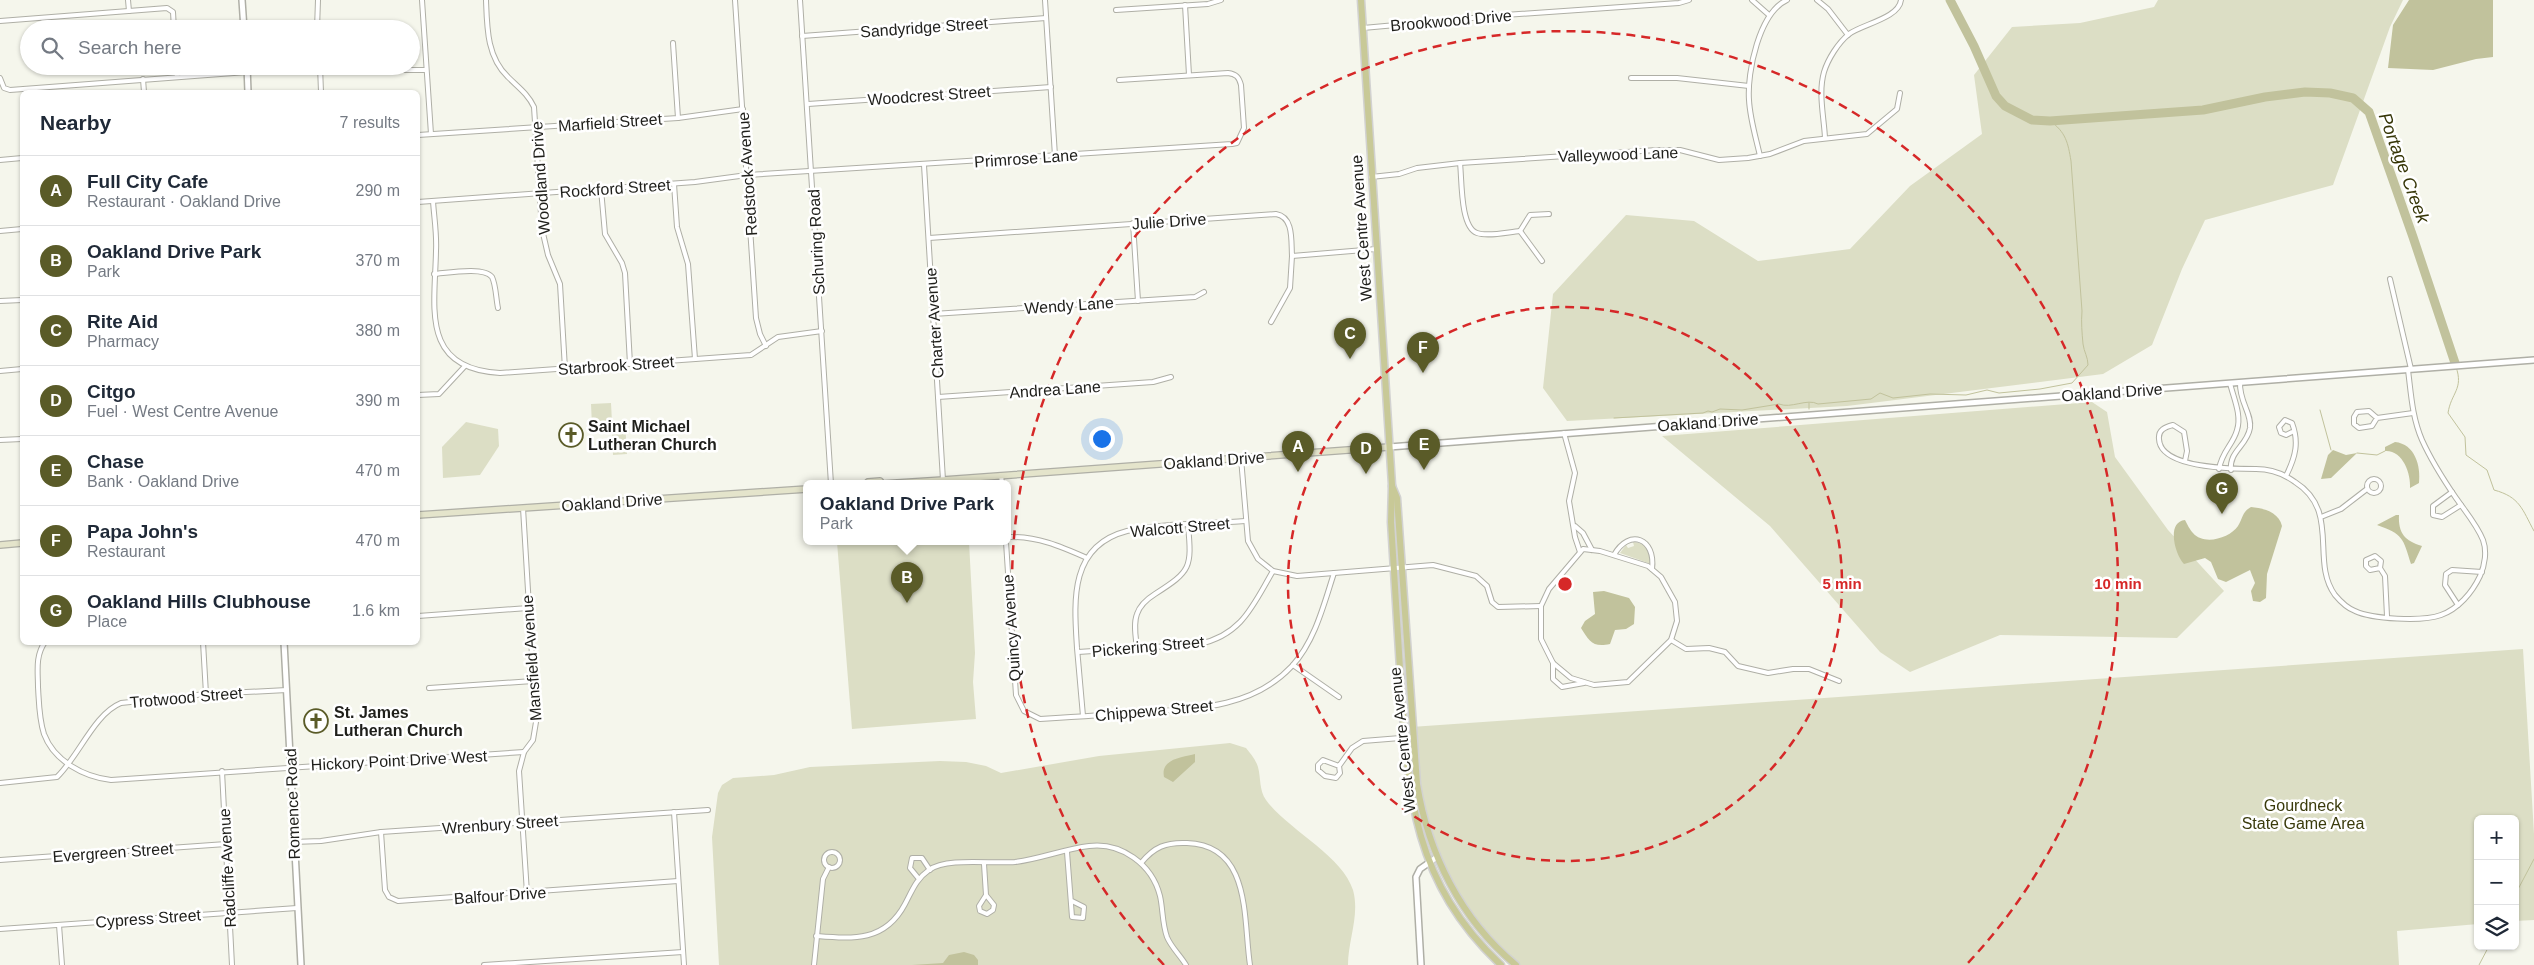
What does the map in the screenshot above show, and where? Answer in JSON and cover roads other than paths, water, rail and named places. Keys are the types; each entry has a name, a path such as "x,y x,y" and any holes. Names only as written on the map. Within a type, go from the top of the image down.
{"main road":[{"name":"West Centre Avenue","path":"1361,0 1392,485 1391,522 1405,737 1412,805 1429,862 1451,904 1477,940 1501,965"},
{"name":"Oakland Drive","path":"944,480 1389,447"},
{"name":"West Centre Avenue","path":"1392,485 1397,498 1413,736 1418,786 1425,822 1437,858 1469,915 1492,942 1516,965"},
{"name":"Oakland Drive","path":"420,515 803,489"},
{"path":"0,545 20,544"}],"street":[{"path":"128,0 129,11"},
{"path":"242,0 243,20"},
{"path":"317,20 316,5 318,0"},
{"path":"422,0 431,134"},
{"name":"Woodland Drive","path":"486,0 489,39 494,56 502,70 531,100 537,127 544,238 560,284 565,369"},
{"name":"Redstock Avenue","path":"734,0 756,318 760,334 766,346"},
{"name":"Schuring Road","path":"800,0 831,480"},
{"path":"1045,0 1055,156"},
{"path":"1116,10 1208,4 1221,0"},
{"name":"Brookwood Drive","path":"1363,28 1505,15 1679,3 1690,0"},
{"path":"1752,0 1770,14"},
{"path":"1760,156 1751,117 1749,86 1754,55 1770,14 1787,0"},
{"path":"1817,0 1828,9 1848,35"},
{"path":"1825,138 1822,90 1824,73 1835,51 1848,35 1864,25 1894,13 1901,0"},
{"path":"1120,80 1188,75 1185,5"},
{"path":"0,21 170,9 173,12 173,20"},
{"name":"Sandyridge Street","path":"802,36 1046,18"},
{"path":"673,43 678,118"},
{"path":"420,70 426,70"},
{"name":"Primrose Lane","path":"812,172 1232,144 1239,140 1244,128 1241,85 1236,76 1228,72 1188,75"},
{"path":"0,78 3,87 10,90 194,75"},
{"path":"247,75 248,90"},
{"path":"320,75 321,90"},
{"path":"1631,78 1677,78 1749,86"},
{"path":"143,79 144,90"},
{"name":"Woodcrest Street","path":"808,104 1051,87"},
{"name":"Valleywood Lane","path":"1371,177 1399,174 1417,168 1460,163 1657,150 1680,150 1719,160 1760,156 1804,141 1871,132 1897,109 1900,93"},
{"name":"Marfield Street","path":"420,135 678,118 743,109"},
{"path":"0,160 20,158"},
{"path":"1460,163 1465,215 1472,230 1479,234 1520,231"},
{"name":"Charter Avenue","path":"924,166 944,480"},
{"name":"Rockford Street","path":"420,202 812,172"},
{"path":"674,184 677,227 688,264 695,360"},
{"path":"600,189 605,234 622,263 625,273 630,364"},
{"path":"420,395 439,394 446,389 465,366 451,355 437,331 433,298 436,249 433,201"},
{"path":"1520,231 1530,215 1549,214"},
{"name":"Julie Drive","path":"929,238 1133,223 1280,215 1286,219 1289,227 1292,256"},
{"path":"1133,223 1138,301"},
{"path":"0,230 20,229"},
{"path":"1520,231 1542,261"},
{"path":"1271,322 1290,288 1292,256 1376,249"},
{"path":"434,274 476,271 486,273 492,278 498,308"},
{"path":"2185,461 2187,451 2184,432 2173,425 2165,427 2160,432 2160,446 2170,456 2185,461 2218,469 2260,469 2286,476 2308,494 2321,516 2324,534 2325,570 2328,582 2334,594 2342,603 2354,611 2368,616 2426,618 2449,611 2458,605 2472,589 2482,572 2485,554 2483,540 2428,454 2413,413 2410,370 2390,279"},
{"name":"Wendy Lane","path":"933,314 1195,297 1204,292"},
{"path":"0,302 20,300"},
{"name":"Starbrook Street","path":"465,366 479,371 500,373 752,355 778,337 822,331"},
{"name":"Oakland Drive","path":"1389,447 2534,360"},
{"path":"0,371 20,369"},
{"name":"Andrea Lane","path":"938,396 1153,382 1171,377"},
{"path":"2231,470 2233,454 2243,444 2250,424 2241,398 2240,382"},
{"path":"2218,469 2221,457 2233,439 2238,422 2230,383"},
{"path":"2377,418 2372,426 2358,428 2354,424 2354,417 2357,412 2369,411 2377,418 2413,413"},
{"path":"2286,476 2297,449 2296,437 2292,432"},
{"path":"1564,433 1575,473 1569,501 1575,537 1580,552"},
{"path":"0,440 20,439"},
{"path":"1241,458 1246,532 1252,550 1273,571 1288,576 1433,566 1476,576 1487,586 1492,602 1498,607 1541,606"},
{"path":"1001,475 1002,480"},
{"path":"2321,516 2341,510 2367,489"},
{"path":"2452,492 2432,506 2433,515 2442,517 2461,505"},
{"name":"Mansfield Avenue","path":"523,508 536,731 531,744 524,752 519,771 526,893"},
{"name":"Walcott Street","path":"1087,558 1107,540 1128,531 1245,522"},
{"path":"1137,649 1136,620 1141,606 1149,598 1176,581 1185,572 1189,563 1188,525"},
{"path":"1574,526 1583,533 1592,550"},
{"path":"1011,537 1033,538 1061,546 1087,558 1079,574 1075,592 1083,716"},
{"path":"1614,555 1619,547 1628,540 1638,541 1648,545 1654,556 1652,569"},
{"name":"Quincy Avenue","path":"1006,545 1015,687 1018,702 1024,711"},
{"path":"1583,549 1614,555 1652,569 1661,577 1675,602 1677,621 1671,640 1628,682 1594,685 1571,678 1553,663 1541,639 1541,606 1550,589 1580,552 1583,549"},
{"path":"2380,568 2370,570 2366,566 2366,560 2370,556 2377,556 2381,561 2380,568 2385,576 2388,616"},
{"path":"2458,605 2445,585 2446,574 2452,570 2482,572"},
{"name":"Pickering Street","path":"1078,652 1199,644 1226,635 1246,616 1273,571"},
{"name":"Chippewa Street","path":"1024,711 1040,719 1198,709 1225,704 1262,689 1293,665 1310,637 1334,573"},
{"path":"420,616 528,608"},
{"path":"1671,640 1686,649 1709,648 1725,652 1738,666 1768,673 1793,669 1809,669 1839,681"},
{"name":"Hickory Point Drive West","path":"43,645 39,652 37,669 42,727 48,743 68,764 91,777 111,780 291,766 524,752"},
{"path":"203,645 206,694"},
{"name":"Romence Road","path":"284,645 293,842 301,965"},
{"path":"1553,663 1553,679 1562,688 1586,682"},
{"path":"1293,665 1339,697"},
{"path":"429,688 533,681"},
{"name":"Trotwood Street","path":"0,782 54,778 68,764 102,718 116,705 127,701 206,694 287,690"},
{"path":"1339,766 1323,760 1318,765 1318,770 1325,776 1336,778 1340,773 1339,766 1352,748 1363,741 1413,736"},
{"name":"Radcliffe Avenue","path":"222,771 232,965"},
{"name":"Wrenbury Street","path":"293,842 322,841 381,832 708,810"},
{"path":"674,812 684,965"},
{"name":"Balfour Drive","path":"381,832 384,888 386,894 393,900 526,893 678,881"},
{"path":"1141,863 1153,849 1168,843 1195,843 1206,846 1214,849 1228,862 1243,896 1250,965"},
{"name":"Evergreen Street","path":"0,860 226,844"},
{"path":"816,936 862,938 882,930 898,916 919,879 930,870 947,864 1017,862 1091,846 1113,848 1129,855 1141,863 1149,872 1159,891 1168,939 1186,965"},
{"path":"1067,852 1072,917 1083,918 1084,907 1072,901"},
{"path":"834,853 838,856 839,862 834,868 829,867 824,859 827,854 834,853"},
{"path":"919,879 910,868 912,858 922,858 930,870"},
{"path":"1421,965 1416,877 1418,871 1437,858"},
{"path":"984,864 986,895 994,905 993,910 988,914 980,911 979,906 986,895"},
{"path":"814,965 823,879 829,867"},
{"name":"Cypress Street","path":"0,929 297,908"},
{"path":"59,925 62,965"},
{"path":"484,965 683,952"}],"waterway":[{"name":"Portage Creek","path":"1950,0 1974,46 1996,96 2005,106 2032,120 2050,121 2203,110 2265,97 2305,92 2330,93 2353,98 2369,112 2455,363"},
{"path":"1614,418 1703,413 1720,409 1742,410 1779,404 1789,405 1809,402 1818,404 1871,399 1880,393 1893,398 1930,394 1966,395 1987,390 1999,393 2040,389 2072,383 2088,365 2082,336 2082,311 2071,161 2063,134 2050,121"},
{"name":"Portage Creek","path":"2456,367 2459,381 2448,413 2465,437 2466,455 2487,470 2494,490 2515,500 2523,510 2534,531"},
{"path":"1809,403 1809,409"},
{"path":"2320,410 2331,450"},
{"path":"2357,453 2377,455 2385,451"},
{"name":"Portage Creek","path":"2519,887 2534,859"},
{"name":"Portage Creek","path":"2479,965 2487,950"}],"place":[{"name":"Rite Aid","path":"1350,359"},
{"name":"Papa John's","path":"1423,373"},
{"name":"Saint Michael Lutheran Church","path":"571,435"},
{"name":"Chase","path":"1424,470"},
{"name":"Full City Cafe","path":"1298,472"},
{"name":"Citgo","path":"1366,474"},
{"name":"Oakland Hills Clubhouse","path":"2222,514"},
{"name":"Oakland Drive Park","path":"907,603"},
{"name":"St. James Lutheran Church","path":"316,721"}],"park label":[{"name":"Gourdneck State Game Area","path":"2303,814"}]}
